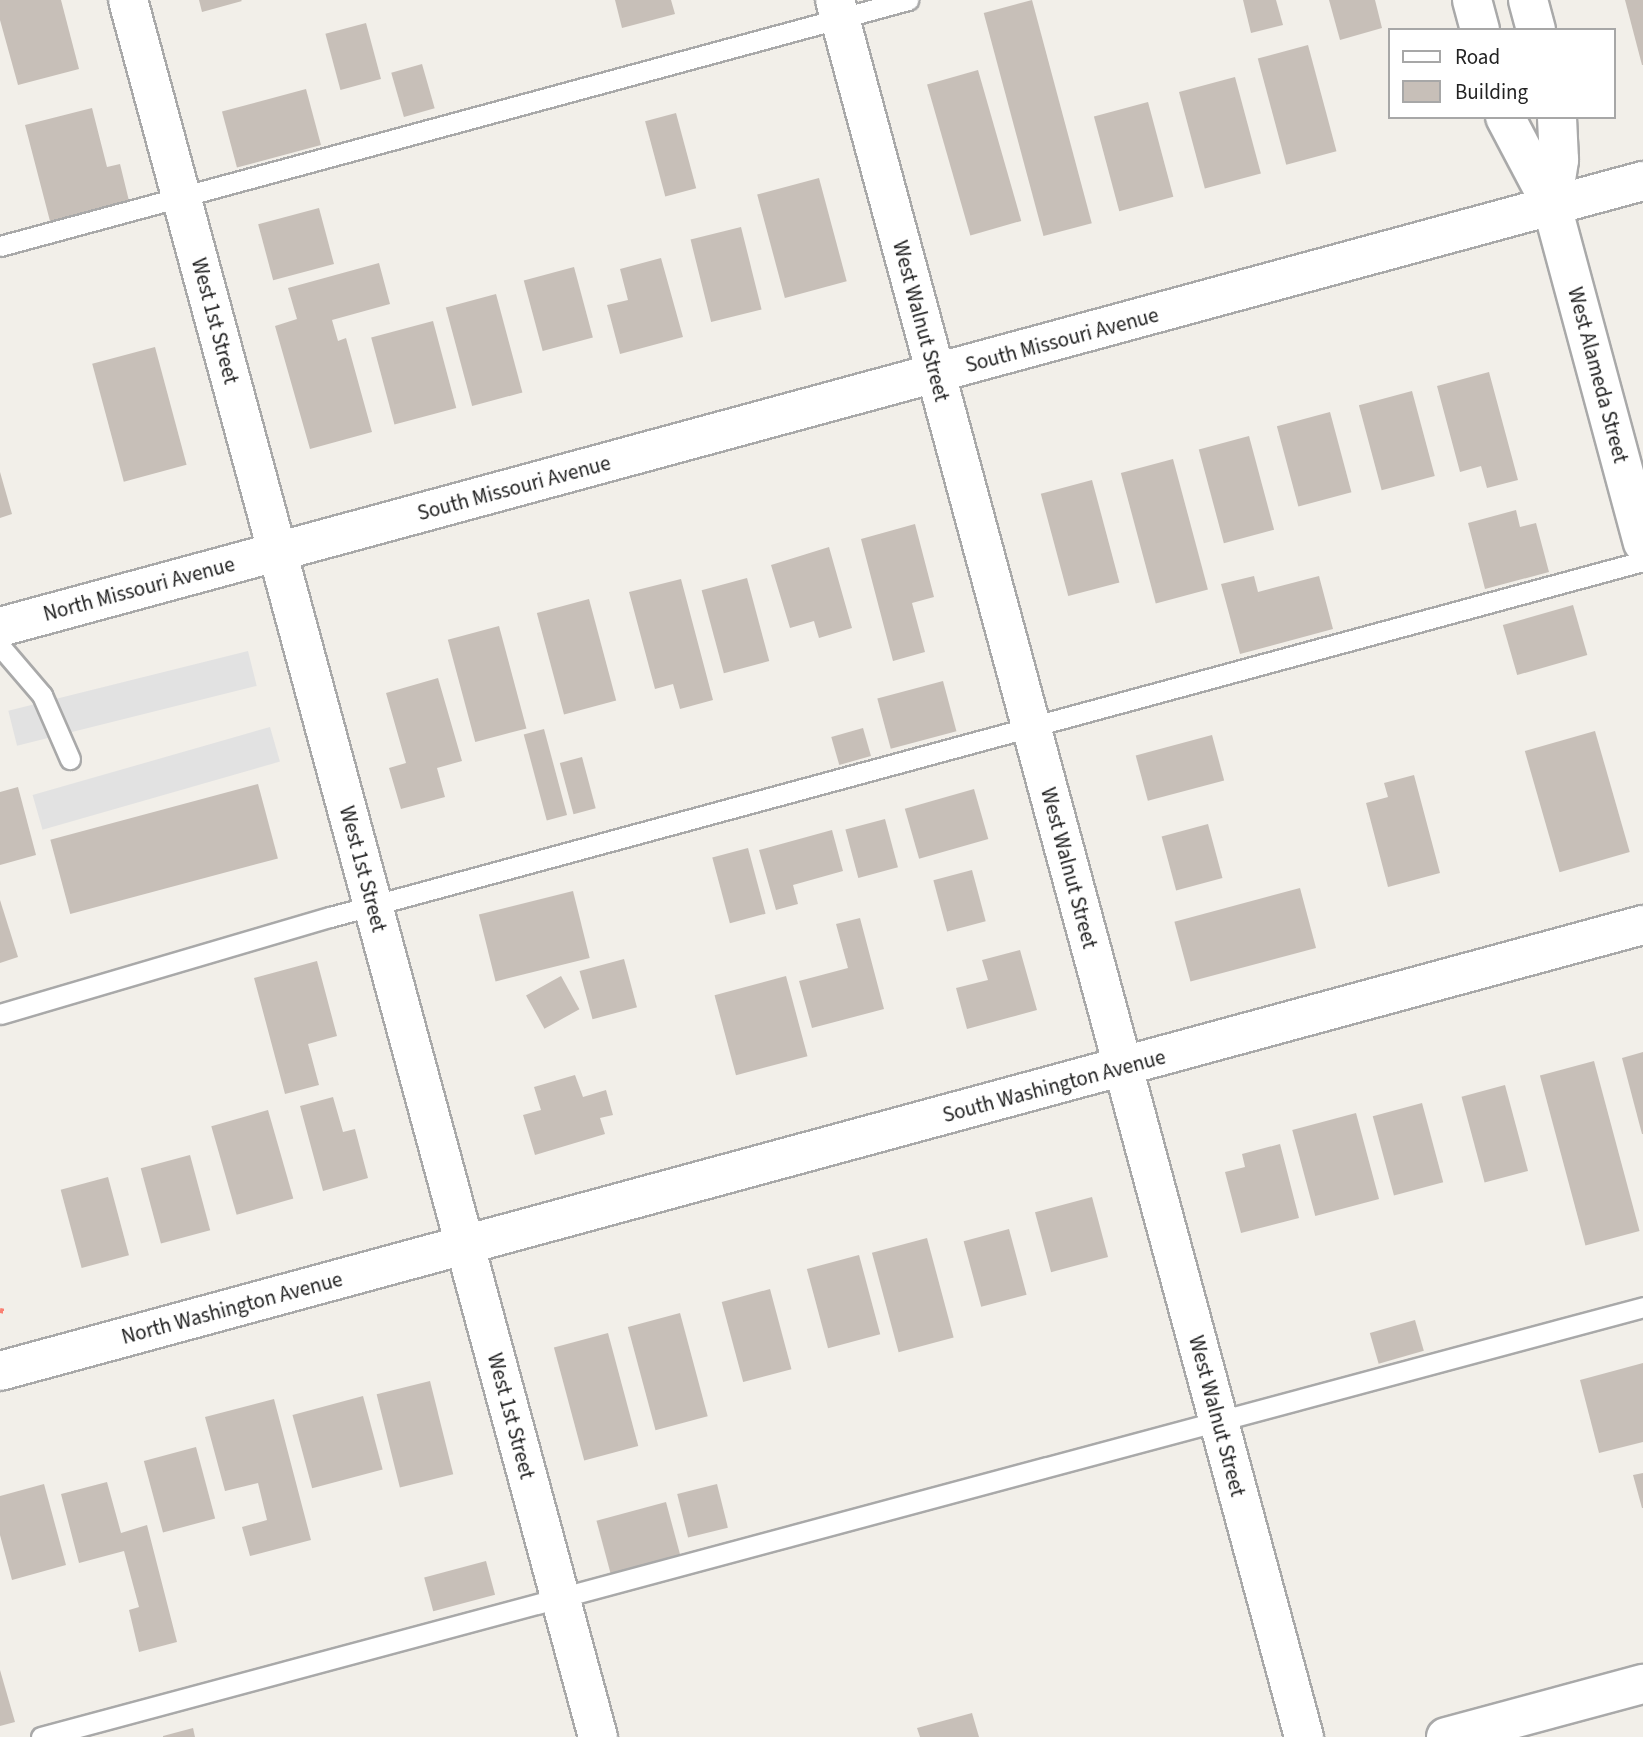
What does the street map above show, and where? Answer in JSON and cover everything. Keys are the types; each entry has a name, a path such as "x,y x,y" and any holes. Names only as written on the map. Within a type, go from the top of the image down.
{"street":[{"name":"West 1st Street","path":"128,0 598,1737"},
{"path":"1472,0 1479,28"},
{"path":"1528,0 1535,28"},
{"name":"West Walnut Street","path":"837,9 1304,1737"},
{"name":"West Alameda Street","path":"1506,119 1552,206 1643,543"},
{"name":"West Alameda Street","path":"1552,206 1559,160 1557,119"},
{"name":"South Missouri Avenue","path":"277,552 1643,181"},
{"name":"North Missouri Avenue","path":"0,627 277,552"},
{"name":"South Washington Avenue","path":"464,1245 1643,925"},
{"name":"North Washington Avenue","path":"0,1371 464,1245"},
{"path":"1446,1737 1643,1684"}],"lane":[{"path":"0,246 181,197 837,9 908,0"},
{"path":"0,1014 373,906 1643,561"},
{"path":"0,646 42,695 70,759"},
{"path":"41,1737 1643,1307"}],"shaded area":[{"path":"248,651 257,686 17,746 8,711"},
{"path":"270,727 280,762 42,830 33,795"}],"building":[{"path":"0,0 61,0 79,69 18,85 0,20"},
{"path":"199,0 241,0 242,1 202,12"},
{"path":"615,0 671,0 675,14 622,28"},
{"path":"1032,0 1092,223 1043,236 984,13"},
{"path":"1243,0 1276,0 1283,25 1251,33"},
{"path":"1329,0 1375,0 1382,28 1340,40"},
{"path":"1625,0 1643,0 1643,65 1642,65"},
{"path":"366,23 381,79 340,90 325,34"},
{"path":"1308,45 1336,151 1286,165 1258,58"},
{"path":"422,64 435,108 404,117 391,73"},
{"path":"978,70 1021,221 970,236 927,85"},
{"path":"1235,77 1261,174 1205,189 1179,92"},
{"path":"306,89 321,145 237,168 222,112"},
{"path":"1148,102 1173,197 1119,211 1094,116"},
{"path":"92,108 107,167 120,164 130,205 51,225 25,125"},
{"path":"676,113 696,188 665,197 645,121"},
{"path":"819,178 847,281 785,298 757,195"},
{"path":"319,208 334,264 273,280 258,224"},
{"path":"741,227 762,309 711,322 691,240"},
{"path":"661,258 683,337 620,354 607,305 628,300 620,269"},
{"path":"379,263 390,304 332,320 338,341 346,338 372,432 310,449 275,326 297,319 288,288"},
{"path":"574,267 593,338 543,351 524,280"},
{"path":"496,294 522,393 472,406 446,307"},
{"path":"433,321 456,408 394,424 371,338"},
{"path":"155,347 187,465 124,482 92,364"},
{"path":"1489,372 1518,480 1487,488 1481,466 1460,472 1437,386"},
{"path":"1412,391 1435,476 1382,490 1359,405"},
{"path":"1330,412 1351,492 1298,506 1277,426"},
{"path":"1249,436 1274,530 1224,543 1199,449"},
{"path":"1173,459 1208,589 1156,603 1121,473"},
{"path":"0,472 12,514 0,518"},
{"path":"1092,480 1119,582 1068,596 1041,494"},
{"path":"1516,510 1520,527 1536,523 1549,572 1485,589 1468,523"},
{"path":"915,524 934,597 912,603 925,652 893,661 861,539"},
{"path":"829,547 852,628 819,638 814,621 790,628 771,565"},
{"path":"1254,576 1258,592 1319,576 1333,629 1240,654 1221,584"},
{"path":"747,578 769,661 724,673 702,590"},
{"path":"681,579 713,700 680,709 673,684 655,689 629,592"},
{"path":"589,599 616,700 564,714 537,613"},
{"path":"1573,605 1587,655 1517,675 1503,625"},
{"path":"499,626 526,728 475,742 448,640"},
{"path":"438,678 462,761 437,768 445,797 401,809 389,768 406,763 386,693"},
{"path":"943,681 956,731 891,749 877,699"},
{"path":"863,728 871,756 839,765 831,737"},
{"path":"544,729 567,815 547,820 524,734"},
{"path":"1595,731 1630,852 1560,872 1525,751"},
{"path":"1212,735 1224,780 1148,801 1136,755"},
{"path":"582,757 596,808 574,814 560,763"},
{"path":"1414,775 1440,873 1388,887 1366,803 1388,797 1384,783"},
{"path":"258,784 278,858 70,914 50,840"},
{"path":"18,787 36,855 0,865 0,792"},
{"path":"974,789 988,839 919,859 905,809"},
{"path":"885,819 898,867 858,878 845,830"},
{"path":"1208,824 1222,878 1176,891 1162,836"},
{"path":"832,830 843,871 793,885 798,904 776,910 759,850"},
{"path":"748,848 766,914 730,923 712,858"},
{"path":"972,870 986,921 947,932 933,880"},
{"path":"1300,888 1316,948 1190,982 1174,922"},
{"path":"573,891 590,958 496,981 479,914"},
{"path":"0,900 18,957 0,963"},
{"path":"860,918 884,1009 812,1028 799,981 848,968 836,924"},
{"path":"1020,950 1037,1010 967,1029 956,988 988,980 982,960"},
{"path":"624,959 637,1007 593,1019 580,971"},
{"path":"317,961 337,1036 308,1044 319,1085 285,1094 254,978"},
{"path":"561,976 579,1009 544,1029 526,995"},
{"path":"786,976 807,1056 736,1075 715,995"},
{"path":"1643,1052 1643,1134 1642,1134 1622,1058"},
{"path":"1594,1061 1640,1231 1585,1245 1540,1075"},
{"path":"575,1075 583,1097 606,1090 613,1115 600,1118 605,1134 535,1155 523,1115 541,1110 534,1087"},
{"path":"1505,1085 1528,1171 1485,1183 1462,1097"},
{"path":"333,1097 343,1132 355,1129 368,1178 323,1191 300,1106"},
{"path":"1422,1103 1443,1182 1394,1195 1373,1116"},
{"path":"268,1110 293,1198 237,1215 211,1126"},
{"path":"1356,1113 1379,1199 1315,1216 1292,1130"},
{"path":"1280,1144 1299,1218 1241,1233 1225,1172 1245,1167 1242,1154"},
{"path":"190,1155 210,1230 161,1244 141,1168"},
{"path":"108,1177 129,1255 82,1268 61,1190"},
{"path":"1092,1197 1108,1257 1051,1272 1035,1212"},
{"path":"1009,1229 1027,1295 981,1307 964,1241"},
{"path":"927,1238 954,1337 899,1352 872,1253"},
{"path":"859,1255 880,1334 828,1348 807,1269"},
{"path":"770,1289 791,1369 743,1382 722,1302"},
{"path":"680,1313 708,1416 656,1430 628,1327"},
{"path":"1415,1320 1424,1351 1379,1364 1370,1333"},
{"path":"608,1333 638,1446 584,1461 554,1347"},
{"path":"1643,1363 1643,1442 1599,1453 1580,1380"},
{"path":"430,1381 453,1474 400,1487 377,1394"},
{"path":"363,1396 383,1469 312,1488 292,1415"},
{"path":"274,1399 311,1540 250,1556 242,1527 267,1520 258,1483 225,1491 205,1417"},
{"path":"196,1447 215,1518 163,1532 144,1461"},
{"path":"1643,1473 1643,1508 1642,1508 1633,1475"},
{"path":"107,1482 121,1533 147,1525 177,1642 139,1652 129,1610 139,1607 124,1551 79,1563 61,1494"},
{"path":"44,1484 66,1565 12,1580 0,1535 0,1496"},
{"path":"717,1484 728,1528 688,1538 677,1494"},
{"path":"666,1502 681,1558 611,1577 596,1521"},
{"path":"486,1561 495,1595 433,1611 424,1578"},
{"path":"0,1670 15,1722 0,1726"},
{"path":"972,1713 979,1737 920,1737 917,1728"},
{"path":"193,1728 195,1737 163,1737 163,1736"}]}
